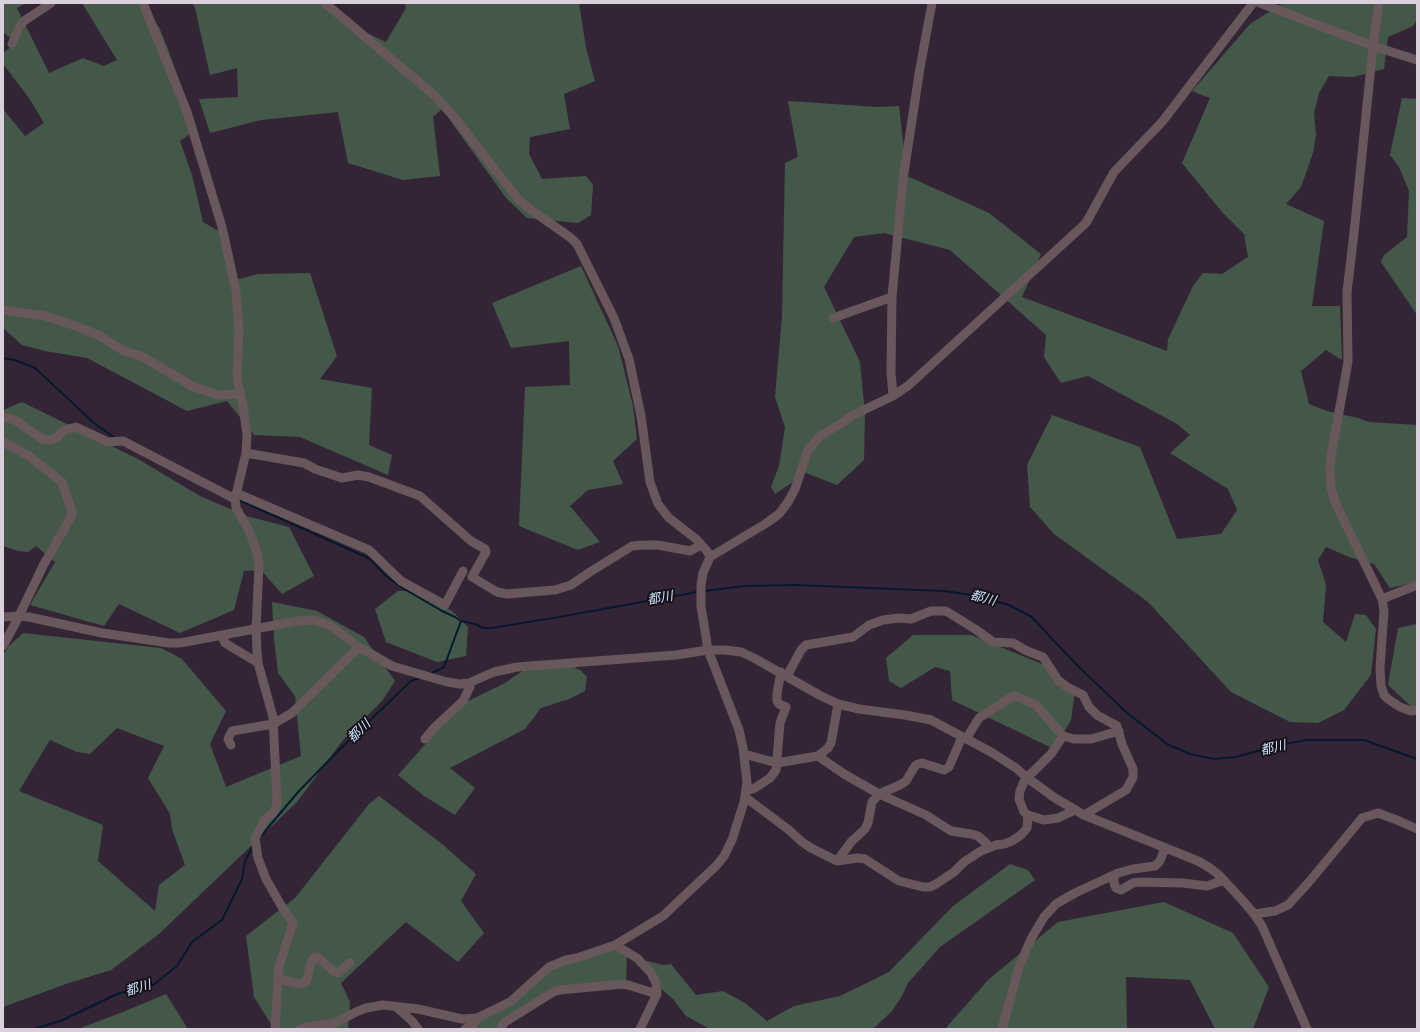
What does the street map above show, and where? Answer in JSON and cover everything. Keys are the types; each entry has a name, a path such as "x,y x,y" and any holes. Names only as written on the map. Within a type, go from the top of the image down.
{"street":[{"path":"12,44 20,26 24,21 51,3"},
{"path":"143,3 187,112 222,227 236,291 239,329 237,378 247,434 246,453 236,496 236,508 250,532 259,564 256,629 258,664 273,717 277,801 273,813 265,819 255,838 258,858 266,879 293,923 279,966 275,1029"},
{"path":"325,3 434,95 454,116 517,198 577,244 614,318 630,359 641,416 650,482 656,500 669,518 701,544 710,557"},
{"path":"893,396 891,372 892,296 902,179 932,3"},
{"path":"300,1029 335,1023 366,1008 383,1006 424,1010 462,1019 477,1018 510,1002 549,967 566,960 615,945 664,916 717,865 724,856 732,840 746,794 747,774 736,720 708,650 700,596 703,573 710,557 779,514 795,489 808,450 820,436 842,424 853,414 893,396 909,385 1086,223 1114,172 1162,122 1253,3"},
{"path":"1260,3 1373,46 1417,60"},
{"path":"1379,3 1373,46 1347,292 1348,362 1331,456 1330,470 1335,502 1382,599 1384,611 1380,668 1381,686 1388,699 1400,707 1411,711 1417,710"},
{"path":"833,318 892,296"},
{"path":"3,310 45,316 73,325 98,335 124,351 141,356 194,387 218,395 240,394"},
{"path":"3,417 16,420 42,439 51,440 58,437 64,430 76,427 108,442 123,441 236,496 369,550 401,581 445,605 463,571"},
{"path":"3,442 28,456 62,482 72,512 71,517 44,564 3,646"},
{"path":"246,453 304,464 342,478 358,475 369,477 420,496 471,541 485,549 486,552 472,577 497,592 507,594 555,590 571,585 632,546 658,545 690,551 701,544"},
{"path":"1382,599 1417,585"},
{"path":"746,794 770,778 776,770 780,723 786,707 779,704 777,701 777,693 784,674 806,645 853,637 869,625 883,620 899,618 911,619 931,611 946,611 993,642 1013,643 1027,651 1043,657 1058,680 1067,687 1083,695 1089,707 1097,715 1117,726 1122,744 1133,768 1133,777 1126,790 1084,815"},
{"path":"3,616 19,616 102,633 169,643 180,643 297,621 314,620 331,626 383,662 401,670 460,684 469,683 494,672 517,667 676,655 708,650 741,652 838,704 859,709 931,720 1016,768 1055,798 1084,815 1198,861 1210,868 1224,880 1254,914 1270,943 1307,1029"},
{"path":"222,636 225,643 258,664"},
{"path":"230,745 228,739 232,732 273,724 292,713 359,646"},
{"path":"425,739 463,701 470,687 469,683"},
{"path":"837,861 851,842 865,828 868,823 872,802 879,794 906,781 915,766 918,764 922,763 944,770 949,767 964,738 979,718 1007,699 1016,696 1036,705 1063,736 1074,739 1091,740 1119,732"},
{"path":"744,754 777,762 818,756 828,748 831,743 838,704"},
{"path":"1063,736 1051,754 1026,777 1020,791 1019,799 1024,812 1028,815 1044,820 1058,818 1075,810"},
{"path":"818,756 844,774 879,794 926,815 951,831 978,836 989,847"},
{"path":"746,794 806,845 837,861 858,858 865,859 899,881 923,887 930,887 945,878 981,851 989,847 1004,844 1021,834 1026,828 1028,815"},
{"path":"1254,914 1275,911 1288,905 1362,818 1378,813 1417,829"},
{"path":"1002,1029 1019,967 1031,939 1044,917 1056,904 1075,893 1114,875 1133,869 1155,866 1160,861 1165,848"},
{"path":"1114,875 1114,883 1116,888 1121,890 1133,883 1139,882 1183,883 1207,886 1224,880"},
{"path":"615,945 637,958 648,968 656,983 657,994 640,1029"},
{"path":"278,979 301,984 306,982 312,960 315,957 338,973 350,963"},
{"path":"500,1029 505,1022 555,991 622,984 657,994"},
{"path":"395,1006 412,1021 418,1029"},
{"path":"465,1029 472,1025 477,1018"}],"green space":[{"path":"3,3 26,3 17,8 49,73 83,58 104,66 117,60 82,3 139,3 159,27 197,129 180,141 192,175 203,222 227,236 232,281 258,274 310,273 337,356 320,379 372,388 369,445 392,455 388,475 300,437 254,435 227,401 187,411 87,358 45,351 22,345 3,328 3,109 25,136 44,123 29,98 3,64 3,53 16,43 3,32"},
{"path":"192,3 323,3 343,22 386,42 406,8 404,3 579,3 586,48 595,81 564,94 570,129 530,137 529,154 542,179 586,176 593,185 591,215 578,223 527,218 506,198 442,109 433,117 440,176 403,180 348,163 338,112 261,120 210,133 199,99 238,97 237,68 210,75 195,8"},
{"path":"1283,3 1417,3 1417,20 1413,26 1388,37 1384,69 1353,77 1329,76 1319,93 1314,113 1316,135 1313,153 1301,187 1286,204 1324,221 1312,306 1340,306 1342,360 1326,350 1301,371 1309,404 1327,411 1369,422 1417,425 1417,582 1390,588 1374,564 1349,557 1326,547 1318,560 1326,585 1323,622 1346,642 1355,614 1366,615 1376,629 1371,675 1344,710 1318,723 1290,722 1231,692 1148,602 1054,534 1030,507 1027,465 1052,415 1140,447 1177,539 1221,534 1237,510 1228,489 1170,453 1190,435 1177,424 1088,376 1061,383 1044,357 1046,335 950,250 884,233 854,237 824,287 860,362 865,414 864,460 837,485 806,473 775,494 771,487 779,466 785,427 775,397 782,316 785,163 798,157 788,101 878,107 899,106 907,176 989,213 1041,254 1022,297 1167,351 1168,339 1193,286 1203,273 1222,274 1248,257 1244,234 1222,212 1182,163 1210,98 1192,91 1250,24"},
{"path":"1402,98 1417,99 1417,315 1381,262 1384,255 1407,237 1409,191 1399,167 1390,155"},
{"path":"581,266 618,346 633,406 637,439 613,461 623,484 588,490 570,506 600,542 578,550 519,526 525,387 570,385 569,341 511,348 492,303"},
{"path":"22,402 138,459 200,496 246,516 289,527 314,576 282,594 261,570 244,571 234,610 180,633 119,604 104,626 30,605 55,562 36,546 28,552 18,551 3,546 3,410"},
{"path":"398,591 416,591 452,611 468,627 466,656 437,662 386,642 375,609"},
{"path":"272,602 317,611 364,637 395,681 382,701 343,740 297,802 159,934 111,970 66,984 3,1007 3,655 9,646 23,633 161,648 182,659 226,711 210,744 226,787 301,756 295,696 278,673","holes":["117,728 164,746 148,778 170,814 172,829 185,865 159,885 155,911 98,861 103,825 19,791 50,740 77,752 90,754"]},
{"path":"1417,624 1417,712 1388,685 1398,628"},
{"path":"913,635 971,635 1047,666 1075,691 1071,720 1054,749 952,700 950,671 935,667 901,688 889,681 886,658"},
{"path":"571,663 587,677 585,691 569,699 541,708 525,729 450,768 475,788 455,815 424,796 398,775 460,705 505,683 525,669"},
{"path":"379,796 442,844 476,874 461,901 484,933 458,962 406,922 341,983 350,1002 348,1029 274,1029 254,997 246,936 295,898 369,804"},
{"path":"1010,864 1028,870 1035,880 940,947 908,983 902,996 892,1011 873,1029 710,1029 686,1016 673,999 660,988 643,960 663,965 671,964 696,995 723,991 745,1003 767,1021 794,1006 840,996 889,972 953,906"},
{"path":"1164,902 1233,933 1269,987 1253,1029 1215,1029 1190,980 1126,977 1127,1029 945,1029 988,980 1058,922"},
{"path":"612,949 627,954 626,982 556,989 498,1029 470,1029 552,967"},
{"path":"166,994 188,1029 78,1029 123,1012"}],"waterway":[{"path":"3,358 15,360 35,368 94,423 115,438"},
{"path":"239,500 370,559 385,575 401,587 461,621 475,624 483,628 492,628 559,617 697,592"},
{"name":"都川","path":"704,591 745,586 796,585 944,591 972,595 1009,605 1032,617 1080,668 1126,712 1167,744 1190,754 1214,759 1236,757 1279,745 1307,740 1364,740 1417,759"},
{"name":"都川","path":"432,673 444,667 461,621"},
{"name":"都川","path":"261,836 299,791 338,751 411,681 420,678"},
{"name":"都川","path":"34,1029 63,1020 117,994 153,985 177,966 192,942 222,920 242,879 245,861 253,846"}]}
